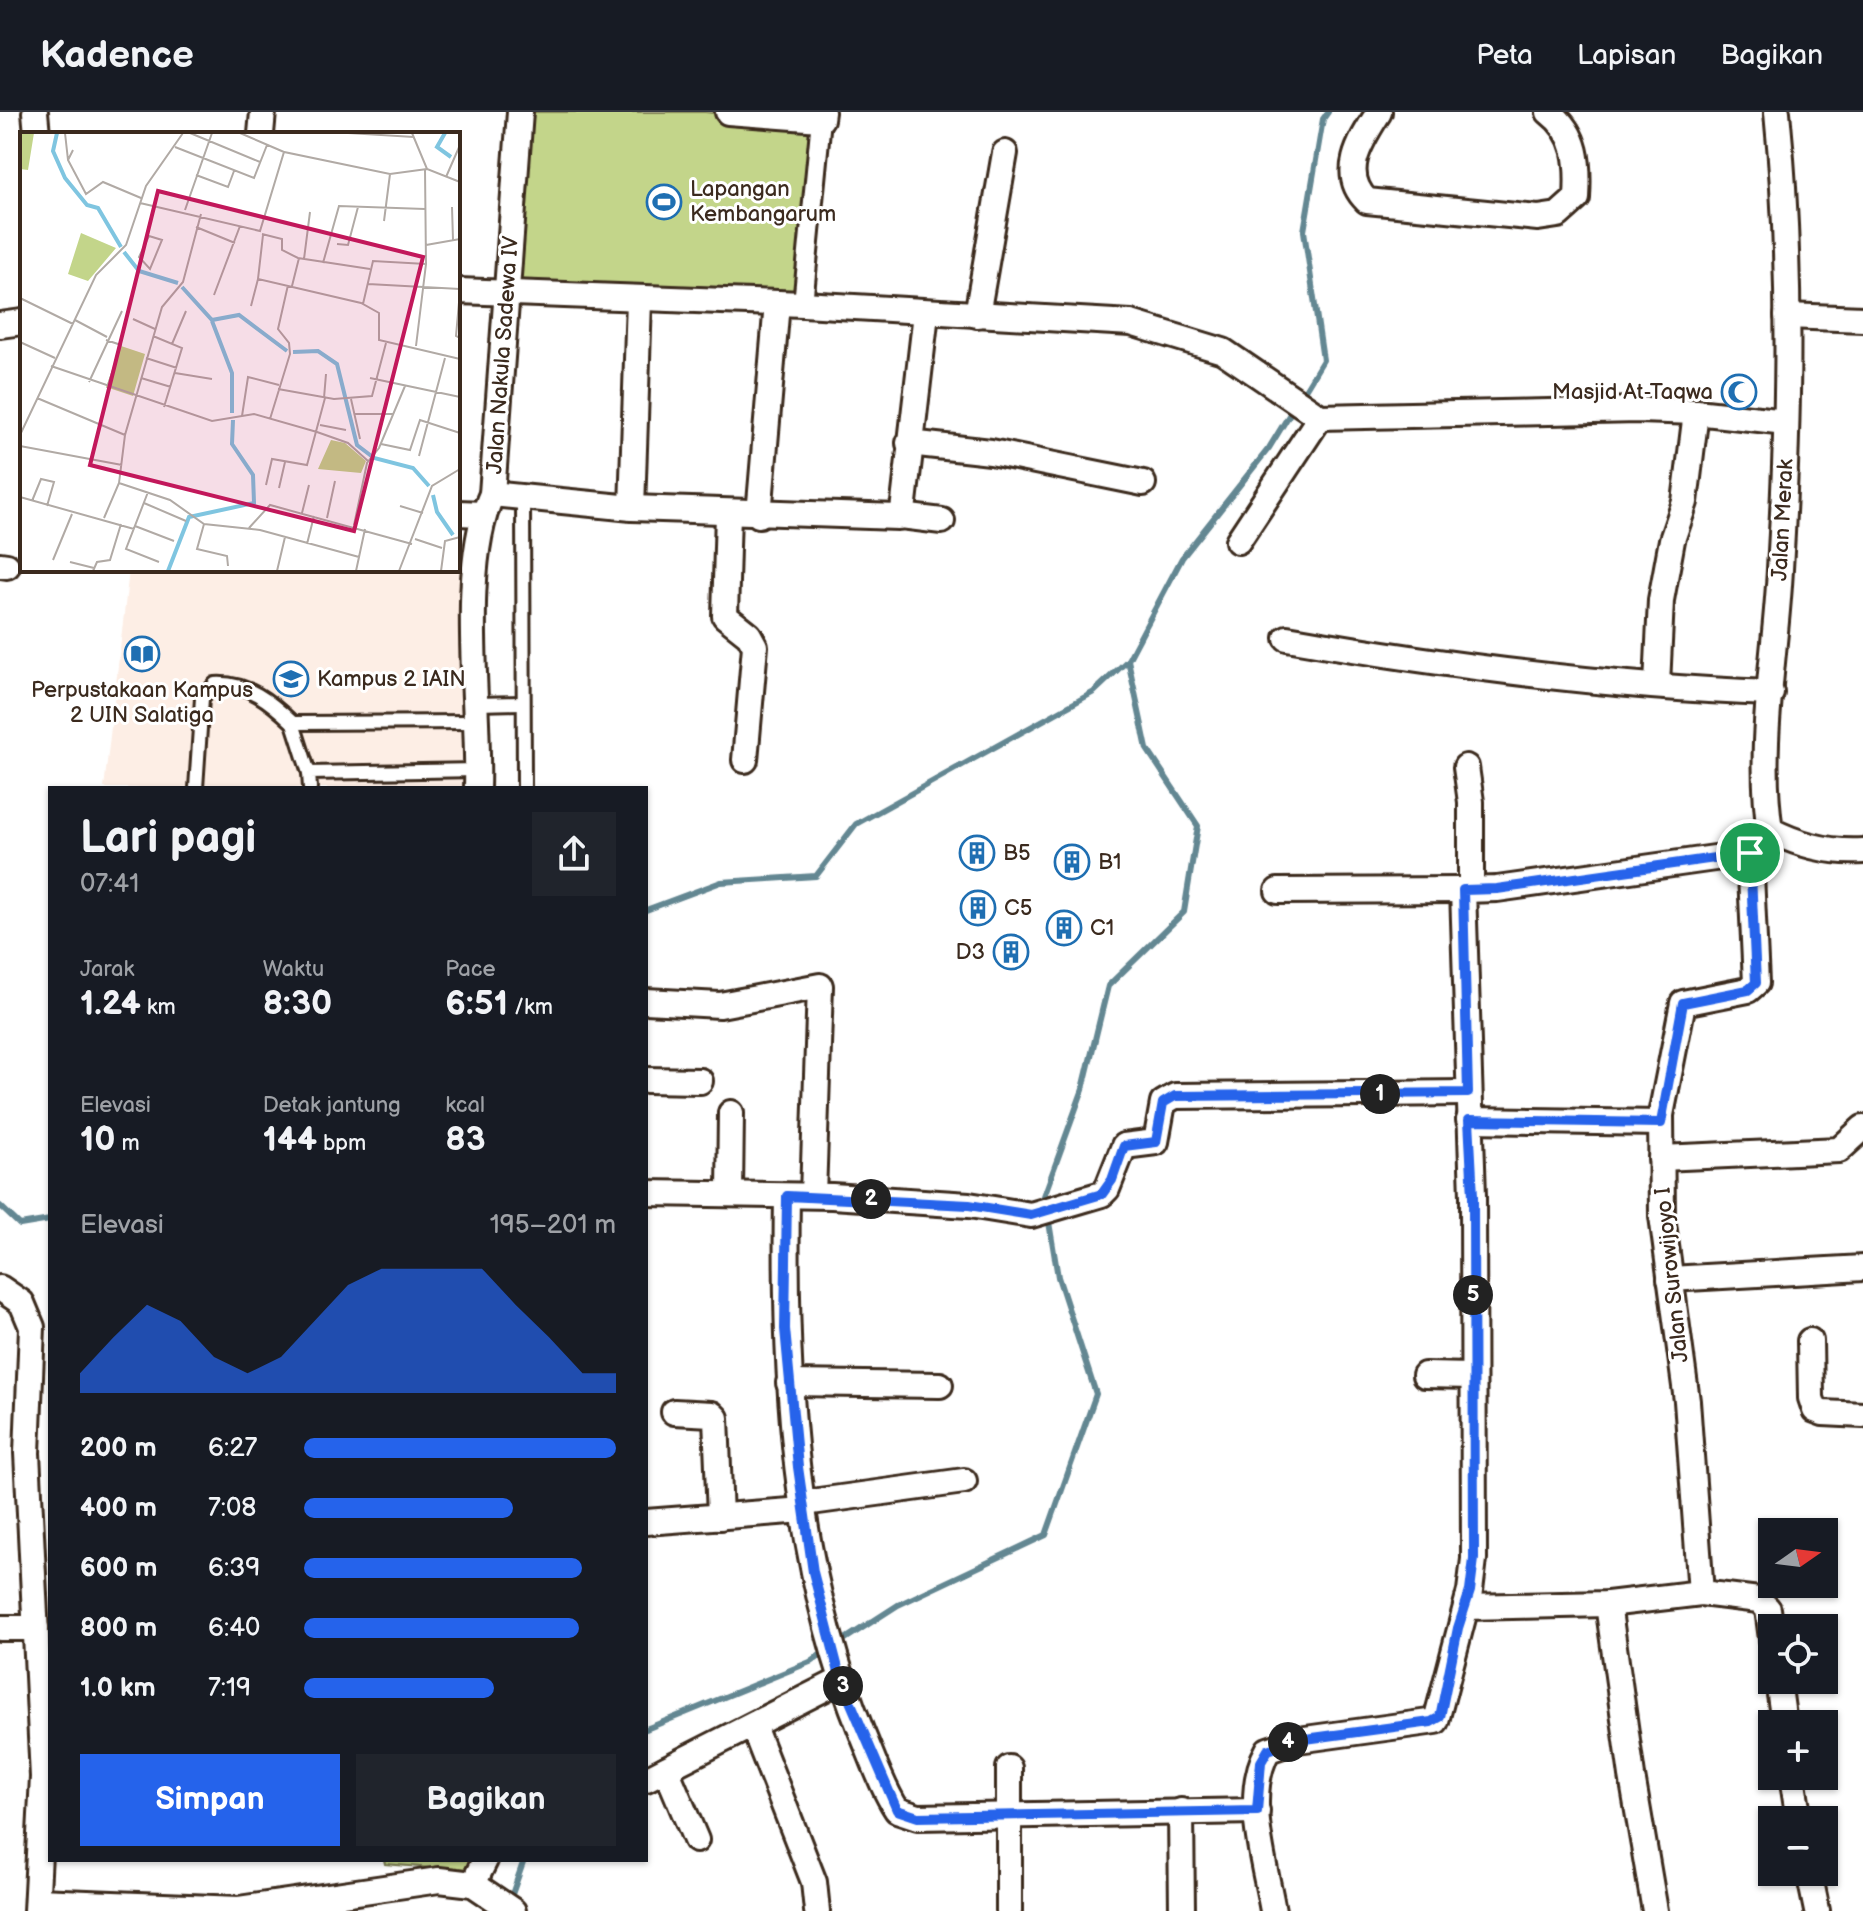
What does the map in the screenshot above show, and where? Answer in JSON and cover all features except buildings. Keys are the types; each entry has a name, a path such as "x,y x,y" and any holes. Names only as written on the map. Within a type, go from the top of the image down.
{"street":[{"path":"35,112 37,132"},
{"path":"261,132 263,112"},
{"name":"Jalan Nakula Sadewa IV","path":"477,779 475,553 488,504 508,291 520,112"},
{"path":"728,112 822,116 803,304"},
{"path":"1379,112 1355,152 1354,183 1367,201 1538,218 1567,210 1577,198 1574,142 1563,123 1549,112"},
{"name":"Jalan Merak","path":"1770,830 1766,749 1785,488 1786,422 1784,179 1777,112"},
{"path":"977,315 1005,153"},
{"path":"460,291 803,304 1131,323 1223,351 1316,414 1696,412 1786,422"},
{"path":"632,508 639,300"},
{"path":"759,515 777,303"},
{"path":"901,516 926,313"},
{"path":"1787,316 1863,319"},
{"path":"0,325 20,322"},
{"path":"1657,685 1661,600 1672,540 1685,502 1696,412"},
{"path":"1238,541 1316,414"},
{"path":"909,443 991,452 1143,483"},
{"path":"460,512 523,498 759,515 901,516 942,521"},
{"path":"728,513 725,616 749,635 755,646 745,760"},
{"path":"1287,638 1384,655 1657,685 1771,693"},
{"path":"1273,1911 1257,1811 1261,1762 1268,1750 1298,1740 1436,1721 1466,1607 1474,1559 1473,1196 1468,1093 1467,890 1471,802 1466,767"},
{"path":"1278,891 1497,889 1750,853 1770,830 1787,839 1838,852 1863,851"},
{"name":"Jalan Surowijoyo I","path":"1701,1593 1687,1401 1662,1216 1661,1123 1683,1003 1748,990 1756,983 1750,853"},
{"path":"648,1001 720,1005 820,986 813,1195"},
{"path":"648,1080 700,1081"},
{"path":"648,1193 813,1195 969,1205 1031,1215 1087,1200 1107,1189 1121,1150 1130,1144 1156,1142 1163,1103 1175,1096 1468,1093"},
{"path":"730,1193 731,1113"},
{"path":"1469,1120 1661,1123"},
{"path":"1661,1158 1839,1150 1863,1128"},
{"path":"787,1196 785,1329 789,1383 804,1506 827,1638 897,1810 918,1817 1257,1811"},
{"path":"1670,1279 1863,1268"},
{"path":"0,1288 22,1303 32,1327 40,1550 36,1628 45,1713 37,1906 239,1909 439,1880 473,1884 506,1906"},
{"path":"1810,1341 1811,1398 1815,1410 1863,1415"},
{"path":"1425,1375 1472,1376"},
{"path":"789,1383 940,1385"},
{"path":"674,1412 712,1414 716,1418 720,1517"},
{"path":"648,1522 720,1517 964,1481"},
{"path":"1466,1607 1608,1604 1701,1593 1759,1600 1769,1614"},
{"path":"1608,1604 1655,1911"},
{"path":"0,1628 36,1628"},
{"path":"696,1840 656,1774 753,1726 839,1673"},
{"path":"753,1726 814,1882 817,1911"},
{"path":"1009,1768 1009,1911"},
{"path":"1181,1811 1182,1911"},
{"path":"473,1884 484,1862"},
{"path":"1812,1886 1817,1911"}],"lane":[{"path":"523,498 524,786"},
{"path":"196,786 202,698 210,686 219,683 248,690 271,702 293,723 309,773 310,786"},
{"path":"293,723 476,713 522,703"},
{"path":"309,773 477,779"}],"shaded area":[{"name":"Kampus 2 IAIN","path":"460,559 467,559 464,786 104,786 129,572 460,572"}],"green space":[{"name":"Lapangan Kembangarum","path":"527,112 705,112 814,125 799,292 515,280"},
{"path":"384,1862 472,1862 468,1871"}],"waterway":[{"path":"1300,398 1323,360 1304,231 1323,119 1328,112"},
{"path":"1046,1205 1044,1196 1083,1089 1108,986 1184,912 1198,826 1147,749 1128,660 1182,558 1269,448 1294,407"},
{"path":"648,909 721,882 816,876 856,824 1094,692 1128,660"},
{"path":"0,1206 20,1225 48,1220"},
{"path":"839,1643 898,1605 1046,1535 1096,1394 1058,1277 1048,1216"},
{"path":"648,1728 810,1662 829,1649"},
{"path":"510,1900 523,1862"}],"place":[{"name":"Lapangan Kembangarum","path":"664,202"},
{"name":"Masjid At-Taqwa","path":"1739,392"},
{"name":"Perpustakaan Kampus 2 UIN Salatiga","path":"142,654"},
{"name":"Kampus 2 IAIN","path":"291,679"},
{"name":"B5","path":"977,853"},
{"name":"B1","path":"1072,862"},
{"name":"C5","path":"978,908"},
{"name":"C1","path":"1064,928"},
{"name":"D3","path":"1011,952"}],"route":[{"path":"1750,853 1758,973 1756,983 1748,990 1690,999 1683,1003 1661,1123 1469,1120 1473,1196 1474,1559 1470,1591 1458,1628 1440,1717 1431,1722 1298,1740 1268,1750 1261,1762 1257,1811 918,1817 897,1810 889,1798 841,1680 827,1638 813,1572 798,1467 785,1329 787,1196 969,1205 1031,1215 1102,1194 1112,1180 1124,1146 1150,1144 1159,1138 1163,1103 1175,1096 1468,1093 1463,890 1497,889 1750,853"}]}
